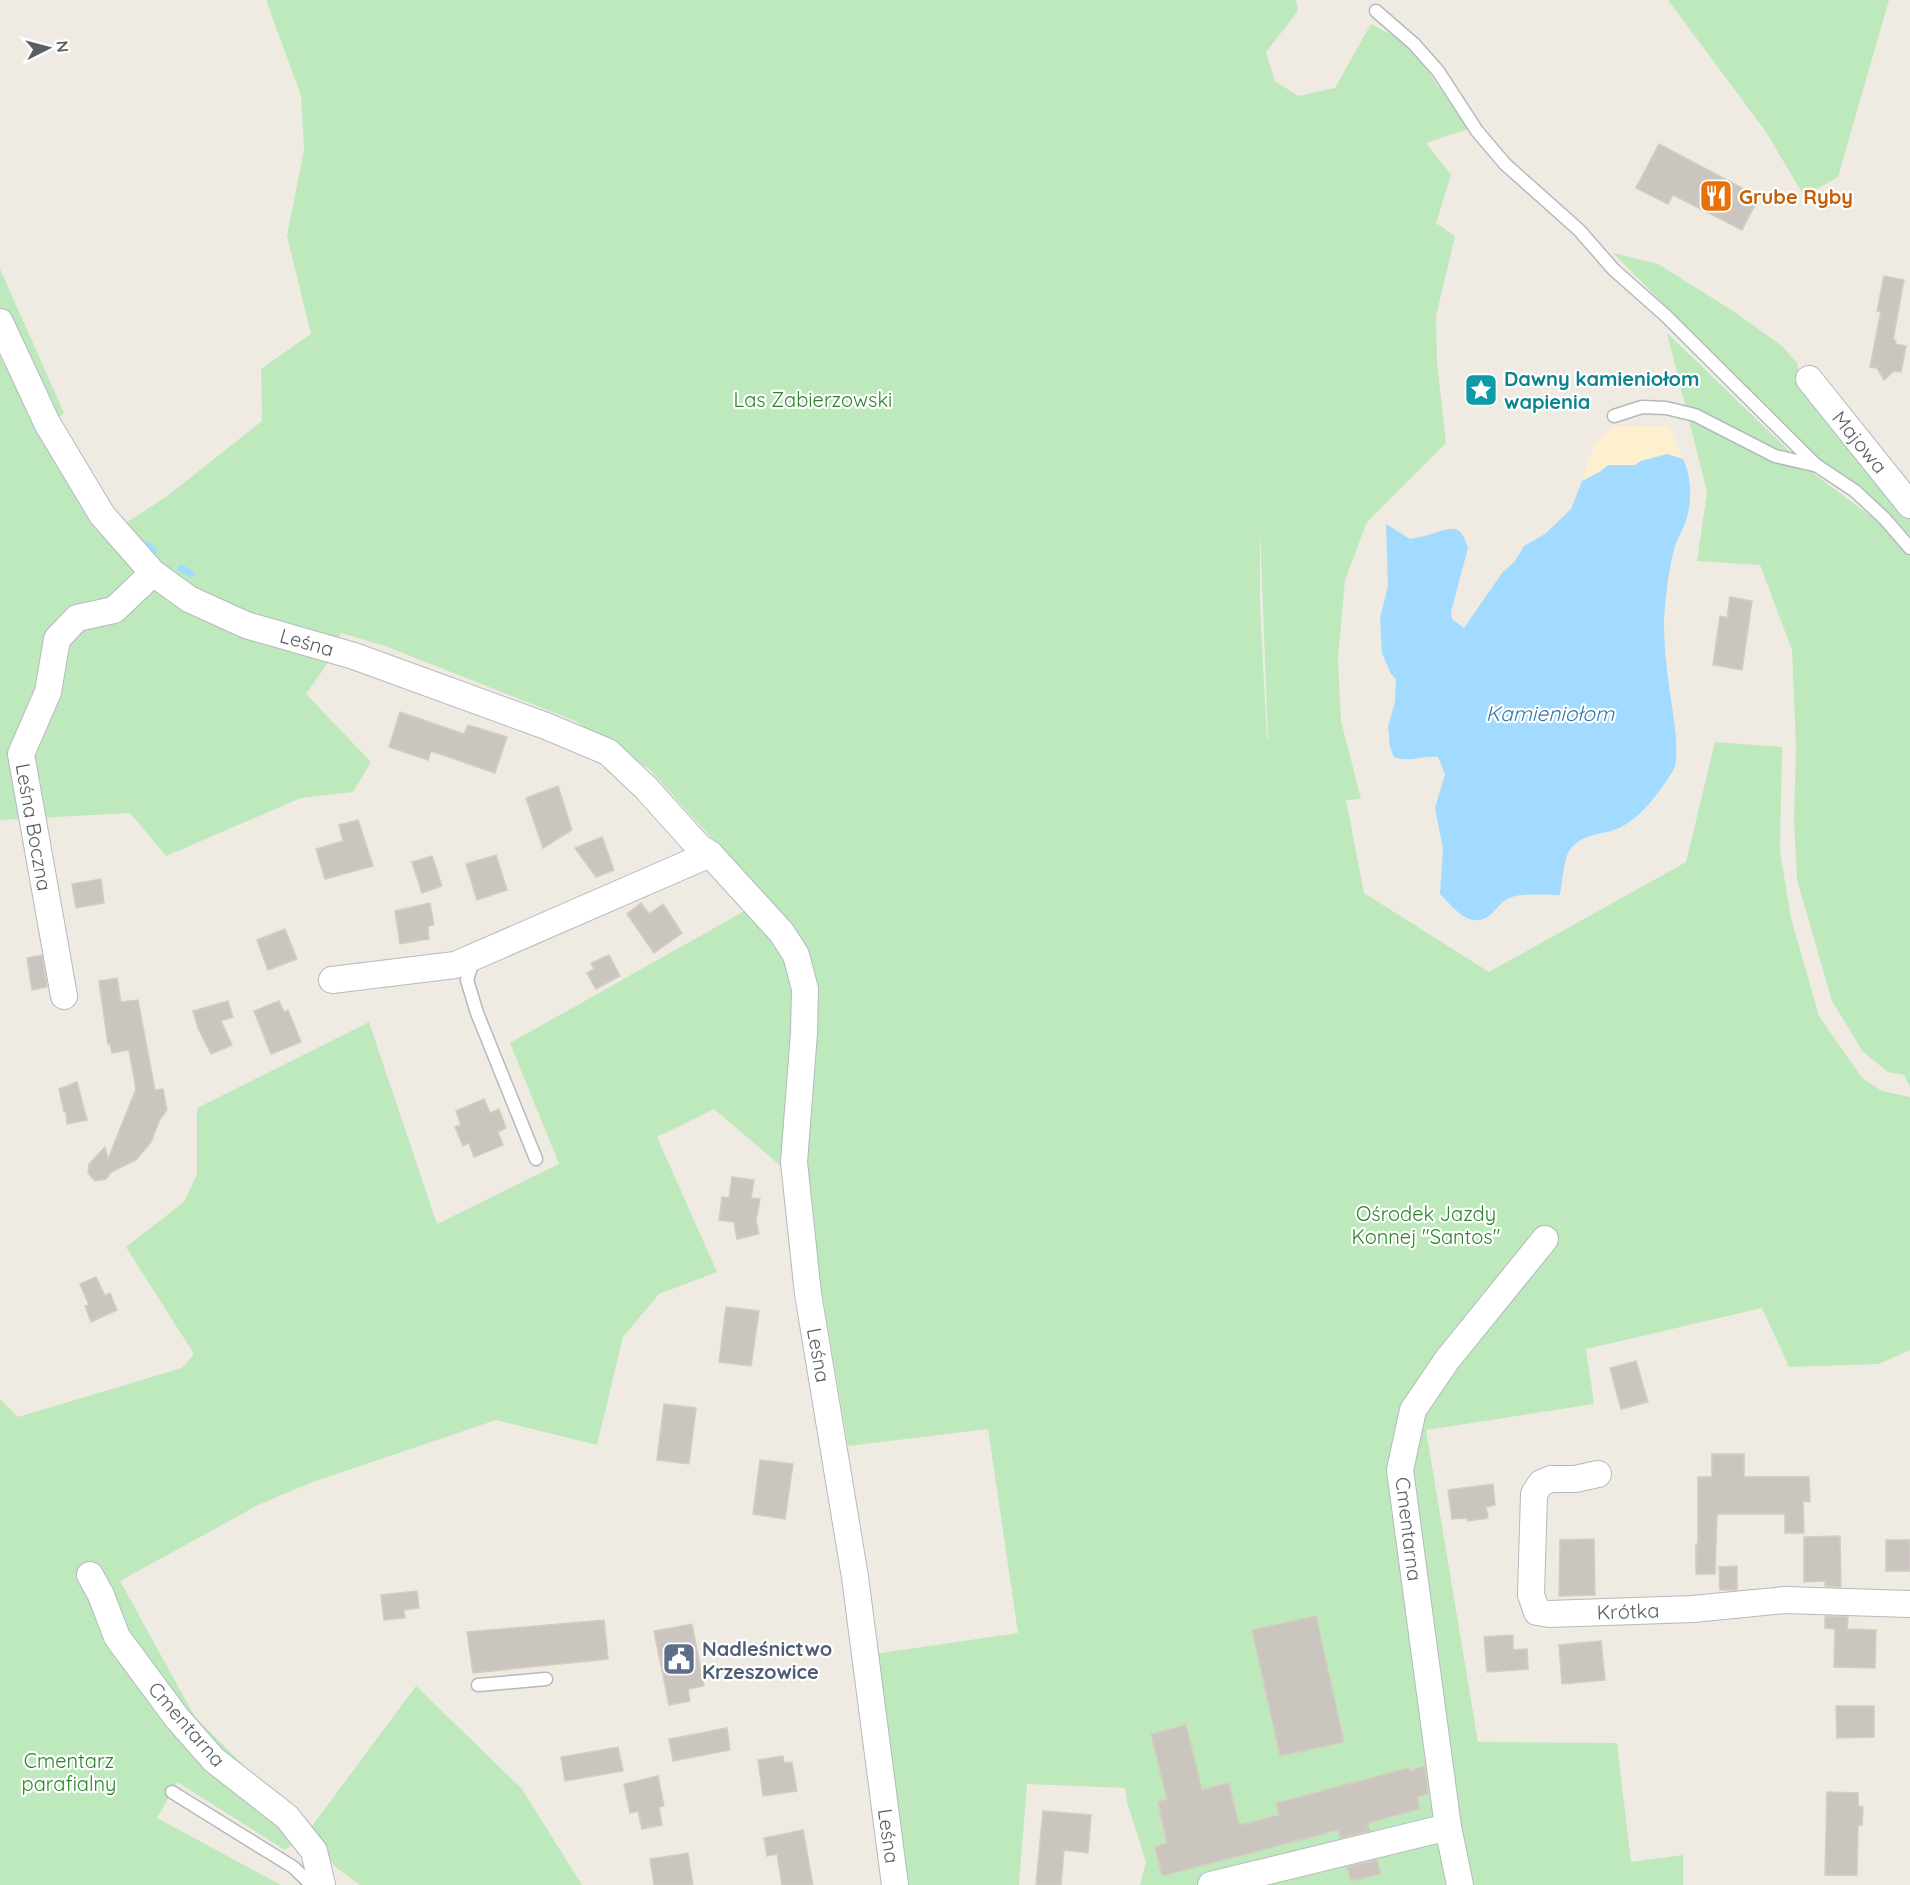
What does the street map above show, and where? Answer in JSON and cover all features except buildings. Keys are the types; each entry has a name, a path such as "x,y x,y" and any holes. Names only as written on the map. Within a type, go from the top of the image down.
{"street":[{"name":"Leśna","path":"0,322 46,423 102,514 153,573 189,599 246,625 354,656 546,726 609,752 646,788 699,847 710,854 782,933 796,956 805,989 804,1034 794,1162 808,1293 855,1577 895,1885"},
{"name":"Majowa","path":"1809,379 1910,506"},
{"name":"Leśna Boczna","path":"64,996 21,754 48,692 57,639 77,618 114,610 153,573"},
{"path":"332,980 455,964 710,854"},
{"name":"Cmentarna","path":"1460,1885 1448,1827 1400,1470 1413,1410 1447,1360 1545,1239"},
{"name":"Krótka","path":"1598,1474 1575,1479 1551,1479 1541,1483 1534,1494 1531,1595 1537,1612 1548,1614 1693,1609 1785,1600 1910,1604"},
{"name":"Cmentarna","path":"90,1575 101,1595 117,1637 177,1718 214,1760 287,1817 314,1851 322,1885"},
{"path":"1211,1885 1448,1827"}],"lane":[{"path":"1376,11 1414,44 1438,71 1477,131 1505,164 1579,230 1614,270 1665,315 1816,465 1855,491 1885,519 1910,548"},
{"path":"1614,416 1642,408 1666,408 1695,416 1775,456 1816,465"},
{"path":"475,957 467,980 470,991 536,1159"},
{"path":"478,1685 546,1679"},
{"path":"172,1792 293,1867 312,1885"}],"green space":[{"path":"266,0 1296,0 1298,11 1266,52 1275,81 1298,96 1335,88 1371,24 1409,44 1468,129 1426,143 1451,175 1436,223 1455,236 1436,316 1437,363 1446,443 1367,522 1345,580 1338,658 1341,721 1361,799 1346,800 1364,893 1489,972 1686,862 1715,742 1782,747 1780,851 1791,918 1819,1016 1862,1078 1882,1091 1910,1097 1910,1350 1879,1364 1789,1367 1762,1308 1586,1349 1594,1404 1426,1430 1478,1742 1617,1743 1631,1862 1683,1855 1683,1885 1140,1885 1146,1862 1127,1802 1125,1788 1027,1784 1019,1885 905,1885 874,1654 1018,1633 988,1429 848,1446 808,1210 782,1167 714,1109 657,1137 717,1272 659,1294 623,1337 597,1445 496,1420 313,1482 260,1504 120,1581 195,1717 309,1830 416,1686 522,1789 582,1885 360,1885 335,1867 310,1831 285,1850 177,1782 157,1818 281,1885 0,1885 0,1399 18,1417 182,1368 194,1354 126,1247 184,1202 197,1174 197,1108 369,1022 437,1224 559,1164 510,1043 748,909 765,897 648,768 575,721 385,646 341,633 332,657 306,694 371,762 353,792 301,798 166,856 130,813 0,820 0,357 24,403 107,535 166,497 262,421 261,369 311,334 287,236 304,150 301,96","holes":["1260,529 1268,739 1260,605"]},
{"path":"1668,0 1889,0 1838,177 1804,196 1766,132"},
{"path":"1613,253 1658,264 1733,311 1782,346 1797,363 1801,384 1910,519 1910,536 1885,510 1814,456"},
{"path":"0,269 64,413 51,423 0,312"},
{"path":"1667,333 1809,470 1880,523 1910,556 1910,1087 1904,1075 1888,1072 1863,1052 1832,1001 1797,880 1794,820 1796,748 1792,650 1760,565 1697,561 1707,492"}],"sand":[{"path":"1616,426 1667,426 1683,459 1667,454 1641,461 1635,465 1608,465 1582,481 1598,442"}],"water":[{"name":"Kamieniołom","path":"1667,454 1683,459 1690,489 1686,521 1675,546 1671,563 1665,613 1666,662 1676,742 1673,771 1650,802 1629,822 1614,830 1586,837 1574,845 1566,860 1560,895 1516,896 1505,900 1483,919 1469,919 1456,911 1440,894 1443,849 1435,808 1445,774 1438,757 1399,759 1394,757 1390,747 1388,727 1395,701 1396,679 1391,674 1382,653 1380,618 1388,586 1386,524 1410,539 1450,529 1461,533 1468,548 1451,612 1452,619 1464,628 1502,573 1515,561 1524,546 1545,534 1571,509 1582,481 1608,465 1635,465 1641,461"}],"waterway":[{"path":"139,541 154,550"},
{"path":"181,568 191,574"}],"place":[{"name":"Grube Ryby","path":"1716,196"},
{"name":"Dawny kamieniołom wapienia","path":"1481,390"},
{"name":"Nadleśnictwo Krzeszowice","path":"679,1659"}],"park label":[{"name":"Las Zabierzowski","path":"813,399"},
{"name":"Ośrodek Jazdy Konnej \"Santos\"","path":"1426,1224"},
{"name":"Cmentarz parafialny","path":"69,1772"}]}
